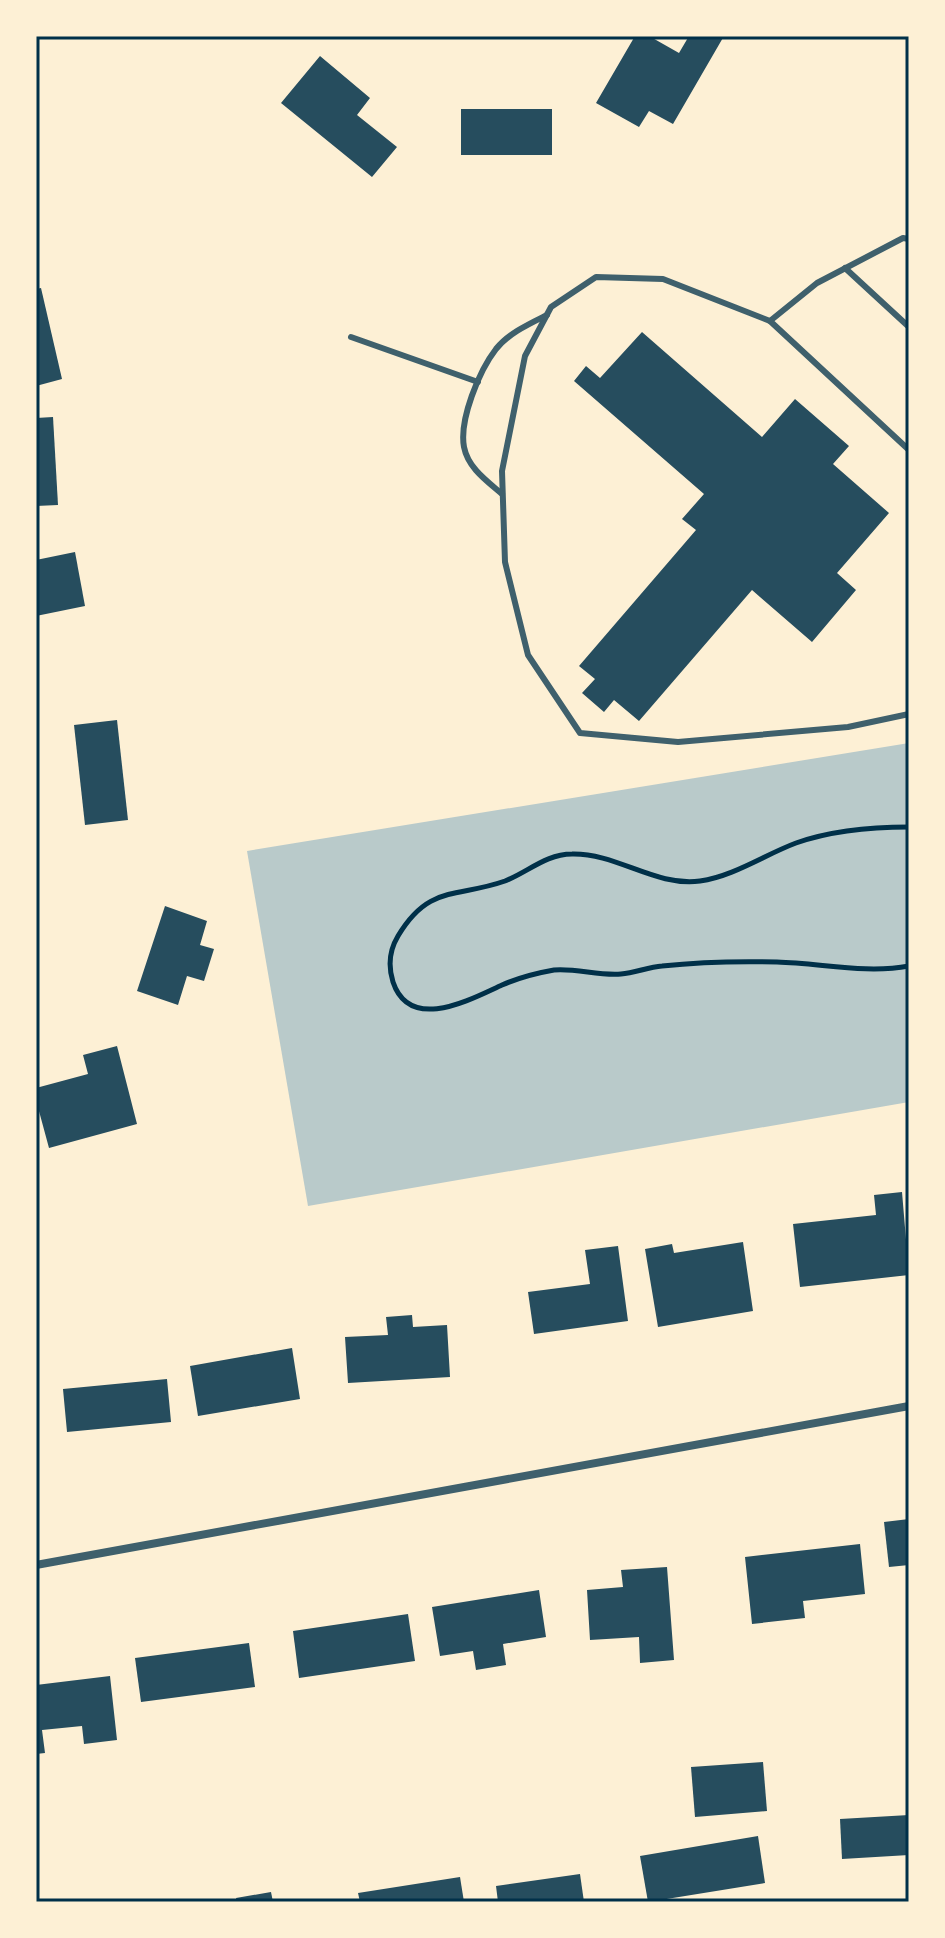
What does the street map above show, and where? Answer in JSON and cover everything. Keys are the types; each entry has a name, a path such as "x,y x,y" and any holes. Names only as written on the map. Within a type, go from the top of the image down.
{"street":[{"path":"36,1565 909,1406"}],"lane":[{"path":"770,321 817,283 903,238 909,239"},
{"path":"845,268 909,327"},
{"path":"909,450 770,321 663,279 596,277 551,307 525,356 502,471 505,562 528,655 580,733 678,742 848,727 909,714"},
{"path":"502,494 477,472 464,449 463,424 478,382 496,349 520,328 547,315"},
{"path":"351,337 478,382"}],"path":[{"path":"909,827 819,837 795,843 718,876 685,883 660,879 599,858 572,854 548,858 507,880 451,892 428,901 407,921 392,946 389,970 396,992 416,1008 436,1010 474,1000 530,975 557,970 621,974 661,966 774,962 873,970 909,966"}],"shaded area":[{"path":"909,743 909,1102 308,1206 247,851"}],"building":[{"path":"635,36 649,36 679,53 689,36 724,36 673,124 649,111 639,127 596,103"},
{"path":"320,56 370,98 357,115 397,147 372,177 281,103"},
{"path":"461,109 552,109 552,155 461,155"},
{"path":"41,288 62,379 36,386 36,289"},
{"path":"642,332 762,437 795,399 849,446 833,464 889,513 837,573 856,590 812,642 752,590 639,721 614,700 604,712 582,693 595,679 579,666 696,530 682,519 704,494 574,381 586,366 600,378"},
{"path":"53,417 58,505 36,506 36,418"},
{"path":"75,552 85,606 36,616 36,560"},
{"path":"117,720 128,820 85,825 74,725"},
{"path":"165,906 207,921 200,945 214,949 204,981 187,976 178,1005 137,991"},
{"path":"117,1046 137,1124 49,1148 36,1100 36,1088 88,1074 83,1055"},
{"path":"902,1192 909,1275 800,1287 793,1224 876,1215 874,1195"},
{"path":"743,1242 753,1311 658,1327 645,1249 672,1244 674,1253"},
{"path":"618,1246 628,1321 534,1334 528,1292 590,1284 585,1250"},
{"path":"412,1315 413,1327 447,1325 450,1377 348,1383 345,1337 388,1335 386,1317"},
{"path":"292,1348 300,1399 198,1416 190,1366"},
{"path":"167,1379 171,1422 67,1432 63,1389"},
{"path":"909,1519 909,1565 889,1567 884,1522"},
{"path":"860,1544 865,1594 803,1601 805,1618 752,1624 745,1557"},
{"path":"667,1567 674,1660 640,1663 639,1637 590,1640 587,1590 623,1587 621,1570"},
{"path":"539,1590 546,1637 503,1644 506,1665 476,1670 473,1651 440,1656 432,1607"},
{"path":"408,1614 415,1661 299,1678 293,1631"},
{"path":"249,1643 255,1687 141,1702 135,1658"},
{"path":"110,1676 117,1740 84,1744 82,1726 42,1730 45,1753 36,1754 36,1685"},
{"path":"763,1762 767,1811 695,1817 691,1767"},
{"path":"909,1815 909,1855 842,1859 840,1819"},
{"path":"758,1836 765,1883 648,1902 640,1856"},
{"path":"580,1874 584,1902 498,1902 496,1886"},
{"path":"460,1877 464,1902 360,1902 358,1893"},
{"path":"271,1892 273,1902 237,1902 236,1898"}]}
